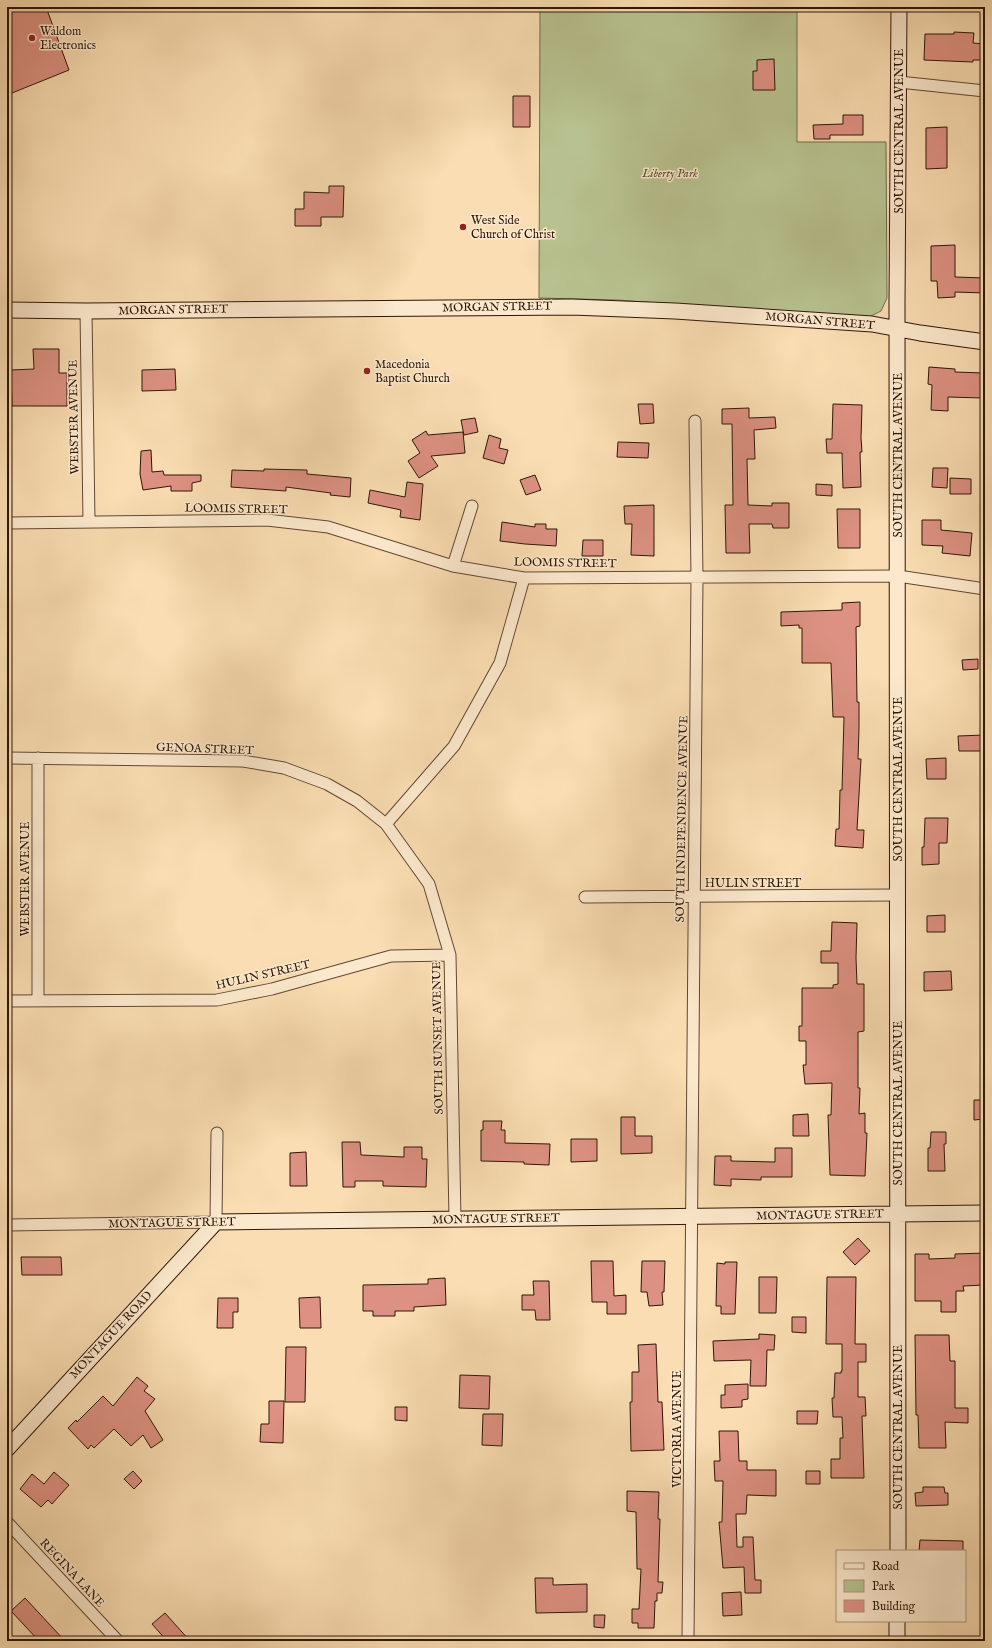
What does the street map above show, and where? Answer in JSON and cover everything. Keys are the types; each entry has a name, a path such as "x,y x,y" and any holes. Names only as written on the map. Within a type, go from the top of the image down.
{"main road":[{"name":"SOUTH CENTRAL AVENUE","path":"898,1550 897,328 899,7"},
{"name":"MORGAN STREET","path":"7,310 86,312 572,306 799,318 872,324 985,342"},
{"name":"MONTAGUE STREET","path":"216,1222 985,1213"},
{"name":"MONTAGUE ROAD","path":"7,1449 216,1222"},
{"path":"897,1641 898,1622"}],"street":[{"path":"899,82 985,91"},
{"name":"WEBSTER AVENUE","path":"86,312 89,522"},
{"name":"SOUTH INDEPENDENCE AVENUE","path":"692,1216 697,577 696,421"},
{"path":"453,566 472,506"},
{"name":"LOOMIS STREET","path":"7,523 267,520 328,526 453,566 524,578 898,576 985,589"},
{"path":"386,824 454,746 500,663 524,578"},
{"name":"GENOA STREET","path":"7,758 243,761 284,768 327,784 357,801 386,824"},
{"name":"WEBSTER AVENUE","path":"38,758 38,1000"},
{"name":"SOUTH SUNSET AVENUE","path":"386,824 429,884 450,954 455,1219"},
{"name":"HULIN STREET","path":"585,897 898,895"},
{"name":"HULIN STREET","path":"7,1001 217,1000 272,989 391,956 450,954"},
{"path":"216,1222 217,1133"},
{"name":"VICTORIA AVENUE","path":"688,1641 692,1216"},
{"name":"MONTAGUE STREET","path":"7,1225 216,1222"},
{"name":"REGINA LANE","path":"7,1522 118,1641"}],"green space":[{"name":"Liberty Park","path":"540,7 797,7 797,142 886,142 887,298 881,311 867,318 617,300 539,298"}],"building":[{"name":"Waldom Electronics","path":"7,7 46,7 69,70 7,95"},
{"path":"954,32 974,33 973,43 985,44 985,60 973,60 973,62 924,60 925,34 954,34"},
{"path":"774,59 775,90 753,90 753,71 757,71 757,60"},
{"path":"513,96 530,96 530,127 513,127"},
{"path":"843,115 863,115 863,135 830,135 830,139 814,139 813,125 843,124"},
{"path":"947,127 947,168 926,169 926,128"},
{"path":"329,186 344,186 343,217 321,217 321,226 295,226 295,209 304,209 304,192 329,193"},
{"path":"955,245 955,277 985,278 985,293 955,292 955,297 938,298 937,281 931,281 931,246"},
{"path":"33,349 59,349 59,373 67,373 67,406 12,406 11,370 34,369"},
{"path":"929,367 955,369 955,372 984,373 983,398 948,397 948,411 931,410 932,385 928,384"},
{"path":"175,369 176,390 142,391 142,370"},
{"path":"638,404 653,404 654,423 640,424"},
{"path":"833,404 862,405 862,452 860,452 861,487 843,488 842,453 827,453 826,439 832,439"},
{"path":"749,408 749,418 775,417 776,428 754,430 755,459 747,459 748,505 772,506 772,503 789,503 789,528 773,528 772,524 749,524 750,553 726,553 725,505 733,505 732,424 722,424 722,409"},
{"path":"475,418 478,432 464,435 461,420"},
{"path":"426,431 428,435 463,432 465,453 431,456 438,466 419,478 408,461 420,453 412,440"},
{"path":"489,435 501,439 499,448 508,450 504,464 483,458"},
{"path":"618,442 649,443 648,458 617,457"},
{"path":"151,450 152,472 163,471 164,475 201,475 201,481 192,483 192,491 171,491 171,486 143,490 140,474 141,451"},
{"path":"933,468 948,468 947,488 932,487"},
{"path":"264,469 307,470 307,474 351,478 350,497 286,487 286,491 231,487 232,470 264,471"},
{"path":"535,475 541,490 526,495 520,480"},
{"path":"950,478 971,479 971,494 950,494"},
{"path":"407,482 423,484 420,520 400,517 401,510 368,503 370,490 405,497"},
{"path":"816,484 832,485 832,496 816,495"},
{"path":"654,505 654,556 631,555 632,524 625,524 624,506"},
{"path":"837,509 860,509 860,548 838,548"},
{"path":"922,520 941,520 941,530 972,533 970,556 942,553 943,546 922,545"},
{"path":"502,522 535,527 535,524 546,524 546,529 557,529 556,546 500,541"},
{"path":"583,540 603,540 603,556 582,556"},
{"path":"860,602 860,626 856,627 857,702 859,702 858,759 861,759 857,830 864,830 863,848 835,846 836,829 839,829 840,790 842,790 844,717 833,717 831,663 802,663 802,628 799,628 799,625 781,626 781,612 842,610 842,603"},
{"path":"978,659 978,669 963,670 962,660"},
{"path":"985,735 985,751 959,751 958,736"},
{"path":"946,758 946,779 927,779 926,759"},
{"path":"925,818 948,818 947,843 939,843 939,864 922,865"},
{"path":"945,915 945,932 927,932 927,916"},
{"path":"832,922 857,923 857,984 864,984 864,1031 858,1032 858,1088 860,1088 859,1114 865,1113 865,1133 867,1133 865,1176 830,1175 828,1115 831,1115 832,1083 805,1084 803,1065 806,1065 806,1041 799,1041 799,1026 802,1026 802,988 833,988 833,985 838,984 838,963 821,963 821,951 831,951"},
{"path":"951,971 952,990 924,991 924,972"},
{"path":"974,1100 985,1100 985,1119 974,1120"},
{"path":"808,1114 809,1136 793,1136 793,1115"},
{"path":"621,1117 635,1117 635,1136 652,1136 652,1153 621,1154"},
{"path":"483,1121 502,1121 501,1130 505,1130 505,1143 550,1144 549,1165 524,1164 524,1162 481,1161 481,1130 483,1130"},
{"path":"931,1132 946,1132 946,1144 944,1144 945,1171 928,1171 928,1148 930,1148"},
{"path":"571,1139 597,1139 597,1161 571,1162"},
{"path":"342,1142 360,1142 361,1155 404,1157 404,1147 422,1147 422,1159 427,1159 426,1187 383,1186 383,1181 355,1181 355,1187 343,1187"},
{"path":"775,1148 792,1148 792,1177 761,1177 761,1180 731,1179 731,1186 714,1185 715,1156 731,1156 731,1161 775,1162"},
{"path":"306,1152 307,1186 290,1186 290,1153"},
{"path":"858,1238 870,1251 855,1265 843,1252"},
{"path":"985,1253 985,1285 963,1286 964,1291 956,1291 956,1312 941,1312 941,1301 915,1301 915,1254 929,1254 929,1259 955,1258 955,1254"},
{"path":"21,1257 61,1257 62,1275 22,1275"},
{"path":"591,1261 613,1261 614,1296 626,1295 626,1314 607,1314 607,1302 592,1302"},
{"path":"642,1261 665,1261 664,1292 662,1292 663,1305 649,1306 647,1292 641,1292"},
{"path":"725,1262 737,1262 735,1314 721,1314 721,1306 716,1306 717,1263 725,1264"},
{"path":"759,1277 777,1277 776,1313 759,1313"},
{"path":"827,1277 856,1277 855,1344 866,1344 866,1362 858,1362 858,1397 865,1397 866,1416 862,1416 864,1478 831,1478 831,1459 840,1459 840,1438 843,1438 842,1417 833,1417 832,1398 834,1398 835,1373 841,1373 842,1371 842,1344 826,1344"},
{"path":"445,1278 446,1305 414,1307 414,1311 395,1311 395,1316 373,1316 373,1311 363,1311 363,1285 428,1284 428,1279"},
{"path":"533,1281 549,1281 550,1320 536,1320 535,1310 522,1310 522,1295 534,1295"},
{"path":"320,1297 321,1328 300,1328 299,1298"},
{"path":"218,1298 238,1298 238,1312 233,1312 233,1328 217,1328"},
{"path":"792,1317 806,1317 806,1333 792,1332"},
{"path":"759,1334 775,1335 774,1350 767,1350 766,1386 750,1386 751,1360 714,1361 713,1341 759,1339"},
{"path":"915,1335 949,1335 950,1361 955,1361 955,1408 968,1408 968,1423 945,1422 946,1448 919,1448 918,1415 916,1415"},
{"path":"656,1344 658,1402 662,1402 664,1450 631,1451 630,1402 632,1402 632,1372 639,1372 638,1345"},
{"path":"286,1347 306,1347 305,1402 285,1402"},
{"path":"460,1375 490,1376 489,1409 459,1408"},
{"path":"137,1377 148,1386 144,1391 155,1399 145,1411 163,1440 151,1448 143,1435 131,1446 114,1429 94,1448 91,1445 88,1449 68,1428 76,1420 77,1422 103,1396 113,1406"},
{"path":"748,1384 748,1399 742,1400 742,1407 721,1408 721,1395 725,1395 725,1385"},
{"path":"269,1401 284,1401 283,1443 260,1442 261,1424 269,1424"},
{"path":"395,1407 407,1407 407,1421 395,1420"},
{"path":"797,1411 818,1411 817,1424 797,1424"},
{"path":"483,1414 503,1414 502,1446 482,1445"},
{"path":"719,1431 738,1431 739,1461 747,1461 747,1470 776,1470 776,1496 747,1495 746,1514 736,1514 737,1547 743,1547 743,1537 753,1537 755,1580 761,1580 761,1593 745,1593 744,1567 723,1568 719,1522 722,1522 723,1481 715,1481 714,1461 720,1461"},
{"path":"133,1471 142,1481 134,1489 124,1479"},
{"path":"806,1471 820,1471 820,1484 806,1484"},
{"path":"54,1472 69,1485 52,1504 48,1500 41,1507 20,1489 32,1474 44,1484"},
{"path":"923,1487 944,1487 945,1493 948,1493 948,1505 916,1506 915,1493 923,1492"},
{"path":"627,1491 659,1492 658,1519 660,1519 658,1582 663,1582 662,1593 657,1593 657,1601 655,1601 654,1628 638,1628 638,1623 632,1623 632,1609 639,1609 641,1569 637,1569 636,1512 627,1511"},
{"path":"920,1540 963,1541 963,1550 919,1550"},
{"path":"535,1578 553,1578 553,1585 587,1584 587,1612 536,1613"},
{"path":"741,1592 742,1615 723,1616 722,1593"},
{"path":"25,1598 65,1641 39,1641 11,1611"},
{"path":"165,1613 190,1641 167,1641 152,1624"},
{"path":"594,1615 605,1615 604,1628 594,1627"}],"place":[{"name":"Waldom Electronics","path":"32,38"},
{"name":"West Side Church of Christ","path":"463,227"},
{"name":"Macedonia Baptist Church","path":"367,371"}]}
